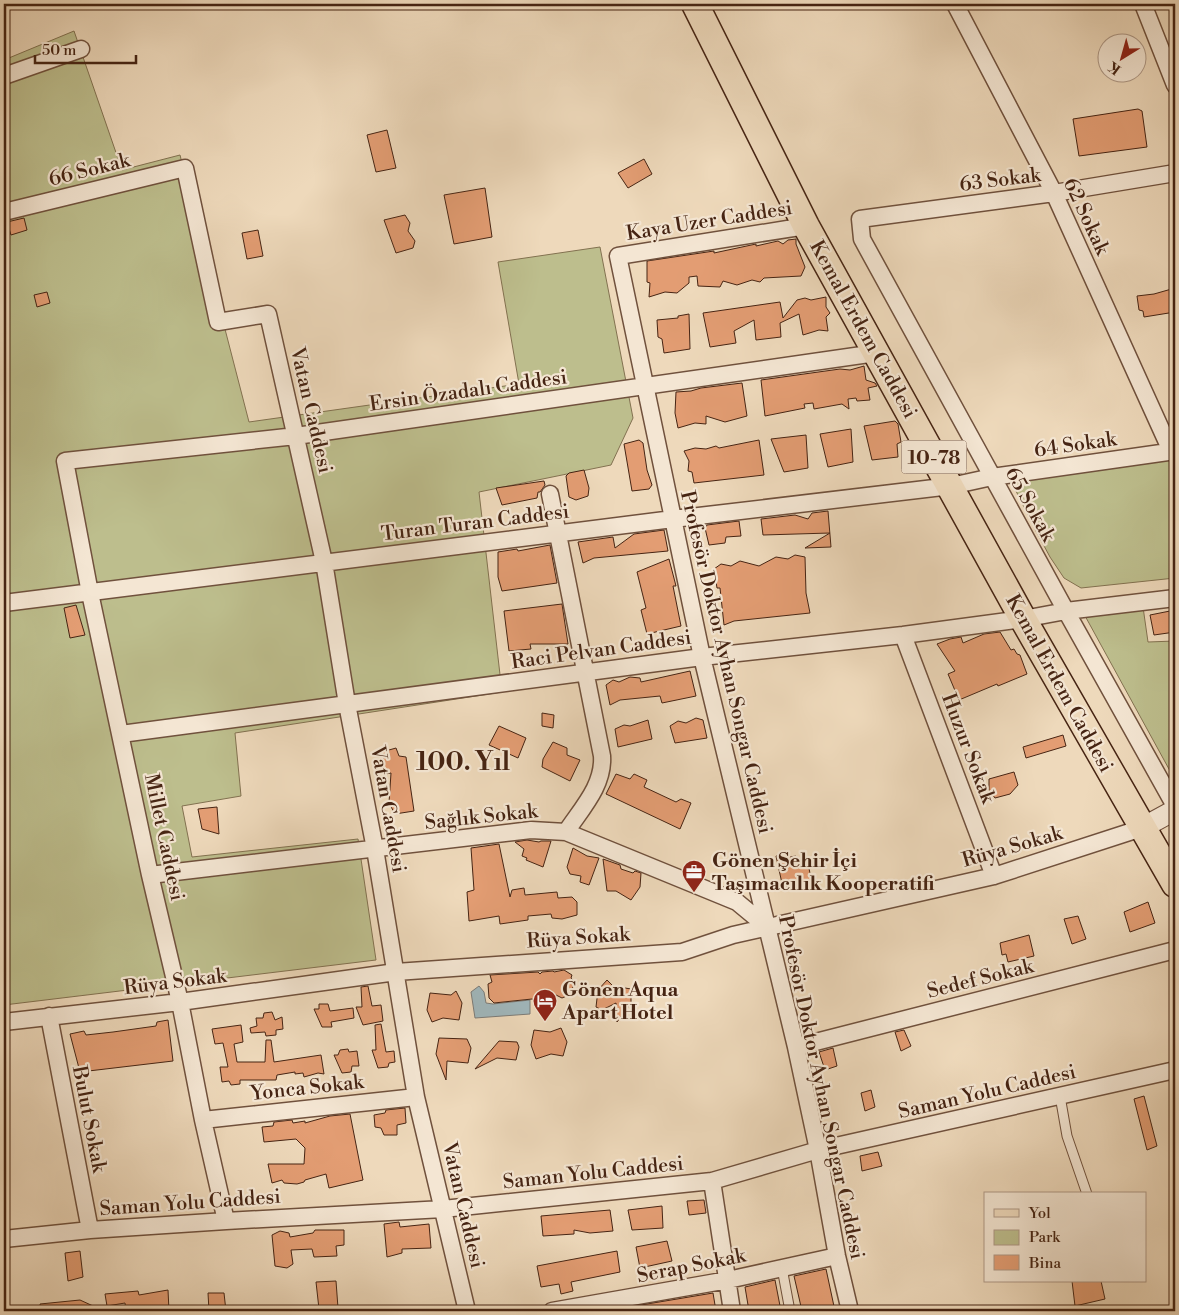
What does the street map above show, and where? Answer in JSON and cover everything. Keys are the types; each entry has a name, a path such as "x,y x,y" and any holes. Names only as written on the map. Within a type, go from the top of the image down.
{"main road":[{"name":"Kemal Erdem Caddesi","path":"696,4 806,226 1023,619 1175,884"}],"street":[{"name":"62 Sokak","path":"955,4 1054,193 1173,451"},
{"path":"1143,4 1175,85"},
{"path":"4,76 80,49"},
{"name":"66 Sokak","path":"4,212 185,168 218,322 268,314"},
{"name":"63 Sokak","path":"860,219 1054,193 1175,173"},
{"name":"65 Sokak","path":"860,219 862,238 1175,808"},
{"name":"Kaya Uzer Caddesi","path":"618,256 806,226"},
{"name":"Profesör Doktor Ayhan Songar Caddesi","path":"618,256 702,657 796,1047 818,1150 837,1256 850,1311"},
{"name":"Vatan Caddesi","path":"268,314 324,562 375,849 416,1097 467,1311"},
{"name":"Ersin Özadalı Caddesi","path":"65,461 296,436 876,353"},
{"name":"64 Sokak","path":"951,486 992,477 1173,451"},
{"name":"Millet Caddesi","path":"65,461 90,593 226,1221"},
{"name":"Turan Turan Caddesi","path":"4,603 558,533 951,486"},
{"path":"550,494 603,767 597,785 566,832"},
{"name":"Raci Pelvan Caddesi","path":"121,734 702,657 903,635 1023,619 1066,611 1175,598"},
{"name":"Huzur Sokak","path":"903,635 994,876"},
{"path":"1142,828 1175,808"},
{"name":"Rüya Sokak","path":"4,1022 180,1002 396,972 682,952 733,934 994,876 1142,828"},
{"name":"Sağlık Sokak","path":"150,875 531,830 566,832 737,902 766,926"},
{"name":"Sedef Sokak","path":"796,1047 1175,950"},
{"name":"Bulut Sokak","path":"49,1016 90,1230"},
{"name":"Saman Yolu Caddesi","path":"4,1239 90,1230 226,1221 443,1210 712,1181 818,1150 1175,1070"},
{"name":"Yonca Sokak","path":"203,1120 416,1097"},
{"path":"712,1181 732,1311"},
{"name":"Serap Sokak","path":"552,1311 728,1280 837,1256"}],"lane":[{"path":"1060,1096 1067,1136 1087,1192"},
{"path":"782,1268 790,1311"}],"green space":[{"path":"74,31 122,170 180,155 249,422 519,384 498,262 600,247 633,418 611,465 479,492 502,692 235,733 241,796 182,806 192,857 358,839 376,960 4,1005 4,60"},
{"path":"1175,457 1175,578 1081,588 1064,578 1036,531 1015,489 1013,480"},
{"path":"1143,607 1148,642 1175,641 1175,780 1084,614"}],"water":[{"path":"479,986 484,992 486,1003 530,1000 530,1014 475,1018 471,992"}],"building":[{"path":"1138,109 1142,111 1147,147 1079,156 1073,119"},
{"path":"387,130 396,168 376,172 367,135"},
{"path":"644,159 652,174 628,188 618,173"},
{"path":"485,188 492,237 454,244 444,195"},
{"path":"405,215 410,223 408,231 415,241 413,248 396,253 384,220"},
{"path":"24,218 27,230 11,235 7,222"},
{"path":"258,230 263,256 247,259 242,233"},
{"path":"796,239 796,244 805,267 801,276 764,278 760,282 752,280 737,285 723,281 720,287 698,286 697,276 689,277 689,283 677,293 665,292 649,297 650,283 647,282 647,261 714,251 714,253 778,241 783,244 788,240"},
{"path":"1175,288 1175,312 1144,317 1143,311 1139,310 1137,296 1154,294"},
{"path":"47,292 50,303 37,307 34,295"},
{"path":"826,297 826,307 830,313 826,317 828,331 819,330 803,335 799,314 780,323 781,337 756,340 754,320 734,331 736,343 710,347 703,313 780,302 783,318 797,300"},
{"path":"689,314 690,349 664,353 662,339 658,337 657,320 678,318 678,316"},
{"path":"864,366 866,380 875,383 877,386 868,388 870,400 857,401 856,398 848,399 849,409 842,404 814,409 813,403 804,404 805,408 765,416 761,380 840,369 850,370"},
{"path":"742,383 747,416 725,422 706,416 706,424 695,423 678,428 675,413 676,392"},
{"path":"895,421 898,424 901,442 897,444 898,457 872,460 864,426"},
{"path":"851,429 853,462 828,467 820,434"},
{"path":"806,435 808,468 784,472 771,439"},
{"path":"639,440 643,443 647,470 652,485 649,489 632,491 624,444"},
{"path":"759,440 764,475 694,483 692,472 688,471 689,461 684,451 716,446 719,448"},
{"path":"584,470 589,488 588,496 576,500 569,497 566,476 569,473"},
{"path":"544,481 545,485 538,492 537,498 502,505 496,488"},
{"path":"828,511 830,533 763,535 761,519 795,515 808,519 812,513"},
{"path":"739,521 741,536 726,537 725,543 709,545 705,528 707,525"},
{"path":"664,530 668,551 594,558 583,563 578,542 613,537 615,548 634,534"},
{"path":"830,533 831,547 805,548"},
{"path":"550,545 557,583 502,591 498,577 498,552 517,549 518,551"},
{"path":"795,555 805,557 806,593 810,613 734,621 724,625 720,588 717,588 714,569 721,564 731,566 740,561 759,566 776,557 788,559"},
{"path":"669,559 676,586 673,586 681,626 647,634 641,610 646,608 637,572"},
{"path":"562,604 568,644 530,644 531,649 509,651 504,611"},
{"path":"76,605 85,635 70,638 64,608"},
{"path":"1175,610 1175,632 1154,635 1150,615"},
{"path":"1000,632 1011,650 1014,649 1020,655 1027,674 959,700 948,674 955,671 937,644 961,637 963,643 984,634"},
{"path":"690,671 696,696 662,703 660,696 620,700 610,705 606,685 613,680 619,682 630,677 640,678 641,682"},
{"path":"542,713 554,715 553,728 542,726"},
{"path":"696,718 703,720 707,738 675,743 670,726 678,721 686,723"},
{"path":"648,720 652,739 618,747 615,729"},
{"path":"499,726 526,738 518,758 489,745"},
{"path":"1063,735 1066,746 1026,758 1023,747"},
{"path":"553,742 567,748 567,755 580,760 570,781 542,767 543,759"},
{"path":"396,748 399,756 406,757 414,811 395,814 389,803 391,773 385,774 382,752"},
{"path":"1014,772 1018,785 1010,794 995,798 989,790 989,779"},
{"path":"616,774 630,779 634,774 647,780 644,787 676,802 681,799 691,803 680,829 606,794"},
{"path":"217,807 219,834 202,829 198,809"},
{"path":"527,840 551,841 543,867 526,860 527,858 522,856 524,849 515,842"},
{"path":"499,844 510,897 512,890 524,888 525,895 557,892 558,898 572,897 577,902 577,915 562,919 552,918 551,914 528,916 528,920 500,924 499,916 469,921 467,892 474,890 471,848"},
{"path":"573,848 587,856 599,858 589,885 580,882 581,876 570,874 567,867"},
{"path":"787,854 790,857 796,856 799,860 807,859 811,878 809,881 783,888 776,856"},
{"path":"603,859 620,865 621,869 633,873 635,871 641,873 640,887 631,900 616,891 607,891"},
{"path":"1148,902 1155,923 1130,932 1124,912"},
{"path":"1078,916 1086,939 1072,944 1064,919"},
{"path":"1029,935 1034,956 1008,962 1006,954 1002,955 1000,943"},
{"path":"564,970 572,975 571,978 575,983 569,995 562,998 556,995 544,1002 532,999 494,1003 489,998 488,984 492,982 490,975 538,972 540,974 542,972"},
{"path":"607,980 613,986 631,989 631,1003 617,1022 616,1003 602,1010 596,1007 598,990"},
{"path":"368,986 372,1006 381,1005 383,1021 363,1025 356,1007 362,1007 361,987"},
{"path":"456,991 462,1003 459,1020 443,1018 432,1022 427,1010 430,993 451,995"},
{"path":"319,1004 328,1004 330,1011 353,1008 354,1018 331,1022 332,1027 322,1027 314,1009 319,1009"},
{"path":"272,1012 275,1020 282,1017 283,1029 276,1030 276,1035 266,1036 265,1032 251,1033 250,1028 257,1026 256,1018 263,1018 264,1013"},
{"path":"168,1020 173,1061 80,1072 70,1034 84,1031 86,1035 156,1026 157,1022"},
{"path":"381,1024 386,1052 394,1051 395,1062 389,1063 388,1067 378,1068 372,1050 376,1050 375,1025"},
{"path":"241,1025 243,1042 234,1044 237,1062 265,1062 266,1040 271,1040 274,1062 321,1055 324,1074 318,1073 304,1077 303,1073 295,1074 295,1072 277,1075 276,1080 240,1080 240,1084 231,1085 229,1081 222,1082 220,1067 228,1067 223,1043 215,1044 212,1029"},
{"path":"561,1028 567,1042 563,1056 551,1054 536,1059 531,1045 534,1030 550,1032"},
{"path":"904,1030 911,1046 901,1051 895,1032"},
{"path":"439,1038 467,1039 471,1048 468,1063 447,1061 446,1080 436,1054"},
{"path":"499,1041 517,1042 519,1047 516,1060 497,1058 475,1069"},
{"path":"833,1048 837,1066 825,1070 819,1052"},
{"path":"348,1049 349,1052 357,1051 359,1066 352,1066 351,1072 342,1073 334,1055 338,1055 340,1050"},
{"path":"871,1090 875,1107 865,1111 861,1093"},
{"path":"1144,1096 1157,1146 1147,1150 1134,1099"},
{"path":"405,1108 406,1123 397,1125 397,1135 384,1135 381,1128 375,1127 374,1115 385,1113 386,1110"},
{"path":"350,1114 363,1180 329,1188 326,1174 297,1184 284,1183 282,1180 272,1183 268,1164 304,1164 305,1148 296,1139 264,1142 262,1127 273,1126 274,1122 292,1120 293,1123 305,1121 305,1123 330,1116"},
{"path":"878,1152 882,1166 862,1171 860,1156"},
{"path":"704,1200 706,1213 689,1215 687,1201"},
{"path":"662,1206 663,1228 632,1230 628,1210"},
{"path":"610,1210 613,1231 590,1233 574,1230 574,1234 543,1236 541,1216"},
{"path":"399,1222 400,1227 429,1224 431,1248 402,1249 402,1253 387,1257 384,1224"},
{"path":"315,1230 344,1230 344,1245 336,1246 337,1256 314,1257 312,1249 291,1250 293,1264 287,1268 275,1266 272,1235 280,1231 289,1233 290,1237 313,1233"},
{"path":"667,1241 672,1261 640,1268 636,1247"},
{"path":"80,1251 83,1277 68,1281 65,1253"},
{"path":"617,1251 620,1272 571,1282 573,1291 561,1294 559,1284 541,1287 537,1266"},
{"path":"826,1269 835,1311 802,1311 794,1276"},
{"path":"775,1280 781,1311 749,1311 745,1287"},
{"path":"336,1281 338,1308 319,1309 316,1282"},
{"path":"1072,1282 1101,1282 1105,1299 1075,1306"},
{"path":"168,1290 169,1311 126,1311 125,1303 107,1306 105,1294 138,1291 139,1295"},
{"path":"208,1293 224,1293 226,1311 209,1311"},
{"path":"713,1293 716,1311 642,1311 641,1305"},
{"path":"80,1300 104,1311 41,1311 40,1304"}],"place":[{"name":"Gönen Şehir İçi Taşımacılık Kooperatifi","path":"694,893"},
{"name":"Gönen Aqua Apart Hotel","path":"545,1022"}],"district":[{"name":"100. Yıl","path":"463,761"}]}
